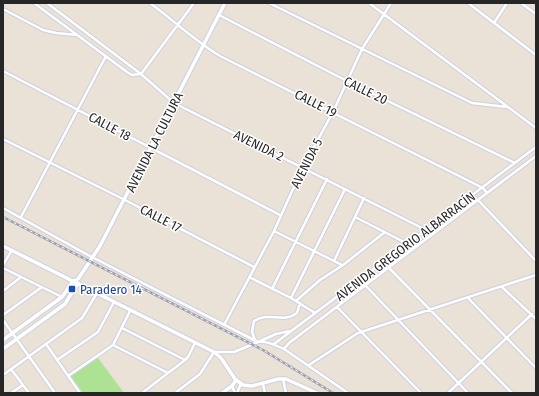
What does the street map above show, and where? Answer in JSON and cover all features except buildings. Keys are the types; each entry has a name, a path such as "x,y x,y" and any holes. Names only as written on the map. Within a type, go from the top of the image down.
{"main road":[{"name":"AVENIDA LA CULTURA","path":"3,350 65,304 125,200 225,3"},
{"path":"3,246 72,281 78,281 96,293 130,311 214,352 221,358 236,380 241,384 252,386 283,379 294,382 310,391 317,393"},
{"path":"3,340 62,297 72,281"},
{"path":"222,393 232,386 236,380"}],"street":[{"name":"AVENIDA 2","path":"34,3 130,74 141,74"},
{"name":"AVENIDA 2","path":"47,3 141,74 174,103 327,179 425,231"},
{"name":"CALLE 19","path":"150,3 203,45 220,56 483,188 488,193"},
{"path":"141,74 194,3"},
{"path":"269,3 472,103 508,107"},
{"path":"369,3 536,128"},
{"name":"AVENIDA 5","path":"224,325 274,231 303,167 333,112 362,49 391,3"},
{"path":"468,3 536,55"},
{"path":"494,23 507,3"},
{"path":"521,3 536,14"},
{"path":"3,9 43,30 78,35"},
{"name":"CALLE 20","path":"219,15 347,81 515,163"},
{"path":"95,48 105,48"},
{"path":"21,218 106,56"},
{"name":"CALLE 18","path":"3,71 280,215"},
{"name":"CALLE 17","path":"3,139 254,267"},
{"name":"AVENIDA GREGORIO ALBARRACÍN","path":"274,344 536,147"},
{"name":"AVENIDA GREGORIO ALBARRACÍN","path":"284,349 289,343 337,306 536,156"},
{"path":"272,289 327,179"},
{"path":"291,298 345,189"},
{"path":"334,260 364,198"},
{"path":"478,200 536,261"},
{"path":"3,208 224,325 256,341 274,344 284,349 348,393"},
{"path":"355,217 408,244"},
{"path":"274,231 343,265"},
{"path":"296,300 320,280 343,265 385,232"},
{"path":"3,265 12,250"},
{"path":"3,268 62,297"},
{"path":"389,268 512,393"},
{"path":"308,365 354,335 536,275"},
{"path":"3,291 21,277"},
{"path":"249,277 296,300 315,313"},
{"path":"365,285 468,393"},
{"path":"3,315 42,287"},
{"path":"502,287 536,319"},
{"path":"3,375 82,318 96,293"},
{"path":"468,298 536,368"},
{"path":"57,360 98,332 114,302"},
{"path":"256,341 252,332 254,321 268,316 289,318 297,313 300,303"},
{"path":"337,306 421,393"},
{"path":"68,376 113,345 130,311"},
{"path":"448,393 532,314"},
{"path":"3,320 55,393"},
{"path":"122,328 185,360"},
{"path":"175,393 200,374 214,352 234,352 241,350 256,341 276,334 291,331"},
{"path":"142,393 185,360 195,343"},
{"path":"46,344 79,393"},
{"path":"113,345 168,373"},
{"path":"12,369 29,393"},
{"path":"283,379 286,393"},
{"path":"236,393 241,384"},
{"path":"263,384 265,393"},
{"path":"11,393 23,385"},
{"path":"232,386 236,393"}],"green space":[{"path":"98,358 124,393 83,393 71,376"}],"railway":[{"path":"3,217 263,350 333,393"}],"place":[{"name":"Paradero 14","path":"72,289"}]}
